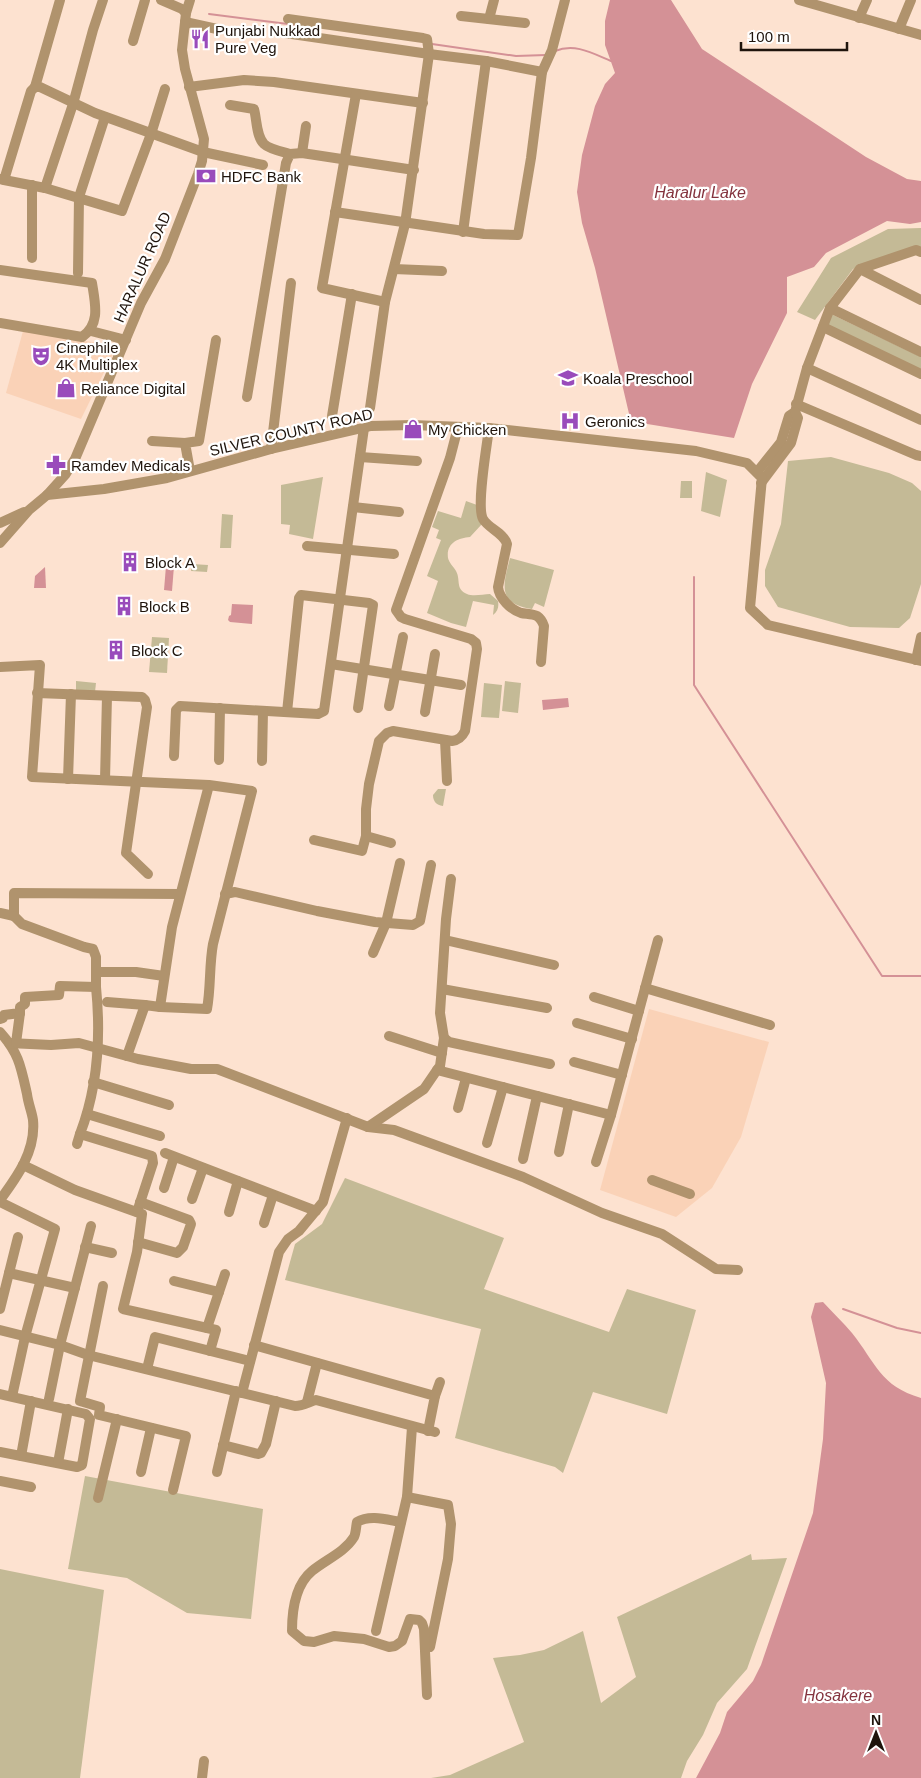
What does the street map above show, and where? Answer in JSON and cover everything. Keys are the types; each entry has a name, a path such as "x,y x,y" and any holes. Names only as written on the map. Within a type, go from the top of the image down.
{"street":[{"path":"60,0 35,87 31,91 2,180 45,188 122,211 151,134 165,89"},
{"path":"45,188 73,104 103,0"},
{"path":"133,41 145,0"},
{"path":"161,0 182,9 186,17 217,29"},
{"name":"HARALUR ROAD","path":"0,543 29,510 47,495 65,475 75,458 141,303 165,259 198,174 204,139 189,87 182,50 190,0"},
{"path":"489,19 494,0"},
{"path":"335,212 464,232 518,235 531,158 542,72 551,53 565,0"},
{"path":"799,0 817,3 859,18 921,35"},
{"path":"859,18 867,0"},
{"path":"899,29 911,0"},
{"path":"461,16 525,23"},
{"path":"288,19 423,38 427,39 429,48 406,224 385,302 370,408"},
{"path":"278,32 429,48 542,72"},
{"path":"464,232 486,61"},
{"path":"189,87 244,80 274,82 423,103"},
{"path":"35,87 40,87 73,104 105,117 203,152 263,165"},
{"path":"356,94 343,159 322,288 385,302"},
{"path":"230,105 254,110 259,135 264,144 290,154 302,152 414,170"},
{"path":"78,273 79,197 105,117"},
{"path":"302,152 306,126"},
{"path":"247,397 286,163 290,154"},
{"path":"32,185 32,258"},
{"path":"921,252 916,250 860,270 830,308 781,442 757,472 762,478 750,608 768,624 919,660 921,637"},
{"path":"394,269 442,271"},
{"path":"0,270 92,284 96,314 90,331 82,337 0,323"},
{"path":"860,270 921,300"},
{"path":"271,449 291,283"},
{"path":"332,416 352,294"},
{"path":"830,308 921,352"},
{"path":"823,327 921,374"},
{"path":"90,331 126,340"},
{"path":"152,441 199,441 216,340"},
{"path":"807,368 921,420"},
{"path":"795,408 921,456"},
{"path":"761,483 792,443 798,418 795,408"},
{"name":"SILVER COUNTY ROAD","path":"47,495 104,489 166,478 271,449 364,428 412,425 489,428 696,451 747,463 757,472"},
{"path":"314,840 362,851 366,836 366,803 379,741 388,733 393,731 445,740 458,740 465,731 478,645 471,640 401,617 396,610 450,458 458,427"},
{"path":"174,756 177,708 180,706 318,714 324,711 364,428"},
{"path":"489,428 481,511 488,525 506,539 507,544 499,593 518,612 537,616 542,622 544,626 541,662"},
{"path":"185,442 190,471"},
{"path":"360,457 417,461"},
{"path":"353,507 399,512"},
{"path":"0,522 29,510"},
{"path":"307,546 394,554"},
{"path":"287,712 300,596 304,595 373,605 358,708"},
{"path":"390,706 403,637"},
{"path":"425,712 436,654"},
{"path":"331,664 461,685"},
{"path":"0,667 40,665 32,777 209,785 252,791 212,944 207,1009 107,1002"},
{"path":"37,693 142,697 145,700 147,707 126,853 148,874"},
{"path":"68,779 71,694"},
{"path":"105,780 107,696"},
{"path":"219,760 220,708"},
{"path":"262,761 263,711"},
{"path":"445,740 447,781"},
{"path":"160,1007 172,927 209,785"},
{"path":"366,836 391,843"},
{"path":"373,953 386,923 400,863"},
{"path":"226,894 236,892 317,911 386,923 413,925 420,921 431,865"},
{"path":"368,1127 424,1089 437,1070 444,1038 440,1013 446,918 451,879"},
{"path":"14,916 14,893 180,894"},
{"path":"0,913 14,916 22,924 93,949 96,957 99,1048 87,1114 79,1140 152,1156 154,1159 138,1207 142,1214 138,1242 123,1309 216,1330 210,1351"},
{"path":"445,940 554,965"},
{"path":"596,1162 611,1115 658,940"},
{"path":"96,972 136,972 164,976"},
{"path":"13,1043 20,1007 25,1004 25,997 59,995 60,986 96,987"},
{"path":"645,988 770,1025"},
{"path":"442,989 547,1008"},
{"path":"594,997 639,1011"},
{"path":"127,1056 145,1005"},
{"path":"0,1019 3,1018 4,1014 20,1013"},
{"path":"578,1023 632,1039"},
{"path":"0,1032 13,1043 18,1056 33,1120 32,1142 23,1165 18,1176 0,1201 54,1229 25,1336 13,1392"},
{"path":"390,1036 442,1053"},
{"path":"444,1038 449,1042 550,1064"},
{"path":"13,1043 80,1044 191,1069 217,1069 368,1127 394,1130 523,1177 602,1213 662,1234 716,1269 738,1270"},
{"path":"574,1062 622,1075"},
{"path":"437,1070 611,1115"},
{"path":"458,1108 466,1078"},
{"path":"93,1082 169,1105"},
{"path":"487,1143 503,1087"},
{"path":"523,1159 537,1096"},
{"path":"559,1152 569,1104"},
{"path":"87,1114 160,1136"},
{"path":"217,1472 223,1445 250,1361 279,1252 288,1239 299,1231 323,1202 347,1118"},
{"path":"164,1188 170,1155 316,1211"},
{"path":"23,1165 75,1190 189,1220 191,1224 183,1247 177,1253 138,1242"},
{"path":"192,1198 203,1168"},
{"path":"652,1180 690,1194"},
{"path":"229,1212 238,1181"},
{"path":"264,1223 274,1195"},
{"path":"49,1399 60,1346 90,1226"},
{"path":"0,1309 18,1237"},
{"path":"85,1247 112,1253"},
{"path":"9,1273 75,1288"},
{"path":"207,1328 225,1274"},
{"path":"174,1281 219,1292"},
{"path":"103,1286 80,1401 100,1407 99,1415 186,1436 173,1490"},
{"path":"0,1330 88,1355 295,1406 302,1406 307,1402 316,1400 431,1432 440,1382"},
{"path":"147,1370 155,1337 250,1361"},
{"path":"254,1346 436,1396"},
{"path":"307,1402 317,1363"},
{"path":"0,1394 68,1409 86,1414 90,1419 82,1465 77,1467 0,1452"},
{"path":"21,1456 31,1401"},
{"path":"223,1445 258,1454 262,1453 266,1444 276,1401"},
{"path":"58,1463 68,1409"},
{"path":"98,1498 117,1419"},
{"path":"376,1631 407,1497 412,1427"},
{"path":"141,1472 151,1428"},
{"path":"0,1481 31,1487"},
{"path":"407,1497 448,1505 451,1524 448,1559 430,1647"},
{"path":"401,1522 376,1518 357,1522 354,1536 346,1546 310,1572 298,1590 292,1618 292,1631 304,1641 314,1642 334,1636 364,1639 389,1647 395,1646 402,1641 410,1619 419,1620 424,1629 427,1695"},
{"path":"202,1778 204,1761"}],"shaded area":[{"path":"921,228 921,248 918,247 853,269 815,320 797,312 831,258 888,229"},
{"path":"831,314 921,357 921,370 826,325"},
{"path":"23,331 117,346 81,419 6,393"},
{"path":"831,457 889,473 912,483 921,491 921,584 910,618 899,628 850,627 778,607 765,586 765,570 781,524 788,461"},
{"path":"706,472 727,480 720,517 701,511"},
{"path":"323,477 313,539 289,534 290,525 281,524 281,485"},
{"path":"681,481 692,481 692,498 680,498"},
{"path":"466,501 477,505 482,524 470,537 457,540 451,545 448,553 449,560 456,571 463,592 473,595 490,594 498,601 498,605 493,615 494,605 473,601 466,627 427,613 438,581 427,576 441,540 436,538 439,530 432,527 438,511 461,518"},
{"path":"222,514 233,515 231,548 220,548"},
{"path":"510,558 554,570 544,607 535,603 532,609 513,603 508,598 505,592 505,585"},
{"path":"192,564 208,565 207,572 191,571"},
{"path":"152,637 169,638 167,673 149,672"},
{"path":"76,681 96,683 95,692 76,691"},
{"path":"505,681 521,683 518,713 502,711"},
{"path":"484,683 502,685 499,718 481,717"},
{"path":"438,789 446,789 443,806 437,804 434,799 433,795"},
{"path":"649,1009 769,1042 741,1137 712,1188 676,1217 600,1190"},
{"path":"345,1178 504,1238 484,1289 609,1332 627,1289 696,1310 667,1414 593,1392 563,1473 555,1467 455,1438 481,1329 285,1280 295,1244 322,1224"},
{"path":"85,1476 263,1509 251,1619 187,1613 127,1578 68,1569"},
{"path":"751,1554 752,1560 787,1558 747,1669 717,1703 703,1735 687,1761 681,1778 431,1778 450,1775 524,1742 493,1658 544,1650 583,1631 601,1703 636,1677 617,1617"},
{"path":"0,1569 104,1590 80,1778 0,1778"}],"water":[{"name":"Haralur Lake","path":"610,0 671,0 702,49 866,157 907,179 921,181 921,222 910,224 887,221 826,253 814,267 787,277 787,313 752,384 734,438 641,423 630,418 595,268 582,223 577,192 582,155 595,106 605,84 615,73 605,45 605,21"},
{"path":"166,566 174,566 172,591 164,590"},
{"path":"45,567 46,588 34,588 35,576"},
{"path":"232,604 253,605 252,624 230,622 228,620 231,615"},
{"path":"568,698 569,707 543,710 542,700"},
{"name":"Hosakere","path":"823,1302 852,1333 887,1380 907,1393 921,1398 921,1778 696,1778 720,1733 727,1712 753,1681 761,1665 813,1513 823,1439 826,1383 811,1317 815,1303"}],"waterway":[{"path":"209,14 296,25"},
{"path":"432,44 516,56 546,55"},
{"path":"555,51 570,48 576,49 590,52 611,61"},
{"path":"694,577 694,685 882,976 921,976"},
{"path":"843,1309 897,1328 921,1333"}],"place":[{"name":"Punjabi Nukkad Pure Veg","path":"200,39"},
{"name":"HDFC Bank","path":"206,176"},
{"name":"Cinephile 4K Multiplex","path":"41,356"},
{"name":"Koala Preschool","path":"568,378"},
{"name":"Reliance Digital","path":"66,388"},
{"name":"Geronics","path":"570,421"},
{"name":"My Chicken","path":"413,429"},
{"name":"Ramdev Medicals","path":"56,465"},
{"name":"Block A","path":"130,562"},
{"name":"Block B","path":"124,606"},
{"name":"Block C","path":"116,650"}]}
